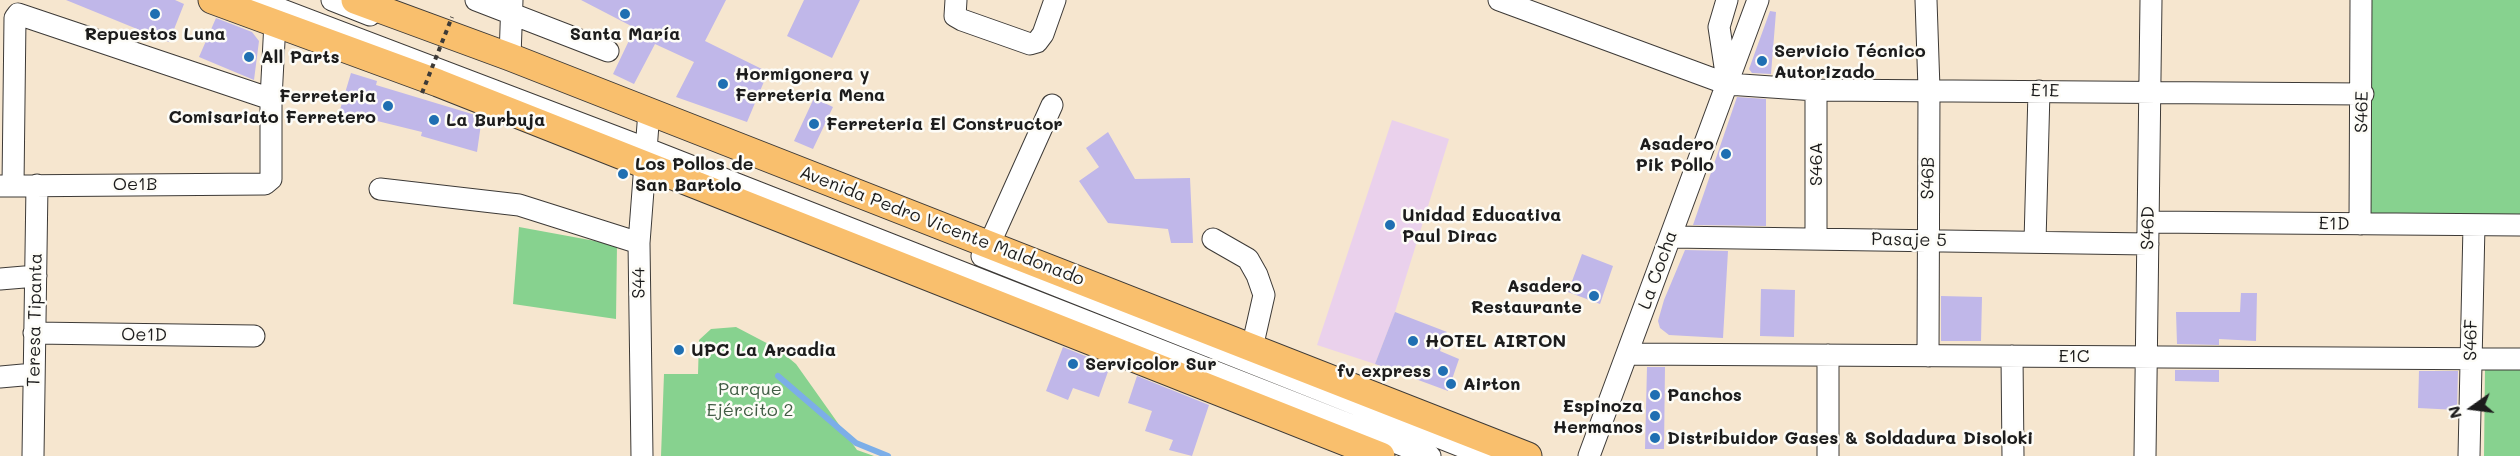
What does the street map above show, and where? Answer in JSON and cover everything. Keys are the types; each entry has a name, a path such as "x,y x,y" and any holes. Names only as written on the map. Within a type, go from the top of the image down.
{"main road":[{"path":"212,0 644,156 1382,456"},
{"name":"Avenida Pedro Vicente Maldonado","path":"366,2 510,57 648,118 989,245 1528,456"}],"street":[{"path":"256,0 644,156 1430,456"},
{"path":"332,0 648,118 1486,456"},
{"path":"476,0 511,6 608,51"},
{"path":"956,0 955,16 1030,44 1037,42 1043,34 1054,0"},
{"name":"E1E","path":"1498,0 1727,84 1816,90 1929,89 2362,94"},
{"name":"La Cocha","path":"1727,0 1719,27 1727,84"},
{"name":"La Cocha","path":"1589,456 1758,0"},
{"name":"S46B","path":"1926,0 1929,89 1928,356"},
{"name":"S46D","path":"2145,456 2151,0"},
{"name":"S46E","path":"2360,224 2361,0"},
{"path":"510,57 511,6"},
{"path":"6,186 15,18 18,14 271,99 276,22"},
{"name":"S46A","path":"1816,90 1816,239"},
{"path":"2035,242 2039,90"},
{"name":"Oe1B","path":"6,186 265,184 268,181 271,99"},
{"path":"989,245 1052,105"},
{"name":"S44","path":"642,456 639,243 648,118"},
{"name":"Teresa Tipanta","path":"33,456 38,185"},
{"path":"380,189 519,205 639,243"},
{"name":"E1D","path":"2148,222 2520,225"},
{"name":"S46F","path":"2469,456 2474,225"},
{"name":"Pasaje 5","path":"1671,237 2148,244"},
{"path":"1214,239 1248,258 1264,295 1252,348"},
{"path":"0,279 36,276"},
{"name":"Oe1D","path":"34,333 254,336"},
{"name":"E1C","path":"1627,354 2520,358"},
{"path":"1828,355 1828,456"},
{"path":"2012,356 2013,456"},
{"path":"0,377 33,374"}],"path":[{"path":"422,93 452,16"}],"shaded area":[{"name":"Unidad Educativa Paul Dirac","path":"1392,120 1449,139 1395,312 1375,364 1317,345"}],"green space":[{"path":"2370,0 2520,0 2520,215 2370,214"},
{"path":"519,227 617,245 616,319 513,304"},
{"name":"Parque Ejército 2","path":"736,327 778,349 796,364 857,450 874,456 661,456 664,374 698,374 699,340 711,329"},
{"path":"2485,368 2520,368 2520,456 2484,456"}],"building":[{"name":"Repuestos Luna","path":"66,0 175,0 184,4 169,42"},
{"path":"581,0 726,0 705,41 768,72 747,122 676,97 694,62 655,44 634,84 613,74 635,28"},
{"name":"Hormigonera y Ferreteria Mena","path":"804,0 860,0 832,58 787,36"},
{"path":"1770,11 1776,12 1771,74 1752,73 1749,69"},
{"path":"216,18 252,32 259,41 254,80 199,57"},
{"path":"351,73 377,81 376,85 482,117 477,152 421,136 422,132 365,118 364,121 339,113"},
{"path":"1737,97 1766,99 1766,226 1693,225"},
{"name":"Ferreteria El Constructor","path":"814,98 833,107 813,149 794,141"},
{"path":"1108,132 1135,179 1190,178 1193,243 1171,243 1168,229 1108,223 1079,181 1099,167 1086,148"},
{"path":"1685,250 1728,251 1723,338 1669,335 1660,328 1658,321 1664,300"},
{"path":"1582,254 1613,266 1600,304 1568,292"},
{"path":"1761,289 1795,290 1794,337 1760,336"},
{"path":"2241,293 2257,293 2256,341 2219,339 2219,345 2177,344 2176,312 2240,312"},
{"path":"1941,296 1982,297 1981,341 1941,341"},
{"name":"HOTEL AIRTON","path":"1395,312 1447,332 1440,351 1459,359 1448,391 1375,364"},
{"path":"1063,347 1110,366 1099,397 1073,388 1068,400 1046,391"},
{"path":"1647,367 1665,367 1664,449 1645,449"},
{"path":"2175,370 2219,370 2219,382 2175,381"},
{"path":"2419,371 2458,371 2457,410 2418,408"},
{"path":"1137,376 1209,405 1192,456 1169,450 1173,440 1145,431 1152,411 1128,403"}],"waterway":[{"path":"778,376 856,443 888,456"}],"place":[{"name":"Repuestos Luna","path":"155,14"},
{"name":"Santa María","path":"625,14"},
{"name":"All Parts","path":"249,57"},
{"name":"Servicio Técnico Autorizado","path":"1762,61"},
{"name":"Hormigonera y Ferreteria Mena","path":"723,84"},
{"name":"Ferreteria Comisariato Ferretero","path":"388,106"},
{"name":"La Burbuja","path":"434,120"},
{"name":"Ferreteria El Constructor","path":"814,124"},
{"name":"Asadero Pik Pollo","path":"1726,154"},
{"name":"Los Pollos de San Bartolo","path":"623,174"},
{"name":"Unidad Educativa Paul Dirac","path":"1390,225"},
{"name":"Asadero Restaurante","path":"1594,296"},
{"name":"HOTEL AIRTON","path":"1413,341"},
{"name":"UPC La Arcadia","path":"679,350"},
{"name":"Servicolor Sur","path":"1073,364"},
{"name":"fv express","path":"1443,371"},
{"name":"Airton","path":"1451,384"},
{"name":"Panchos","path":"1655,395"},
{"name":"Espinoza Hermanos","path":"1655,416"},
{"name":"Distribuidor Gases & Soldadura Disoloki","path":"1655,438"}]}
